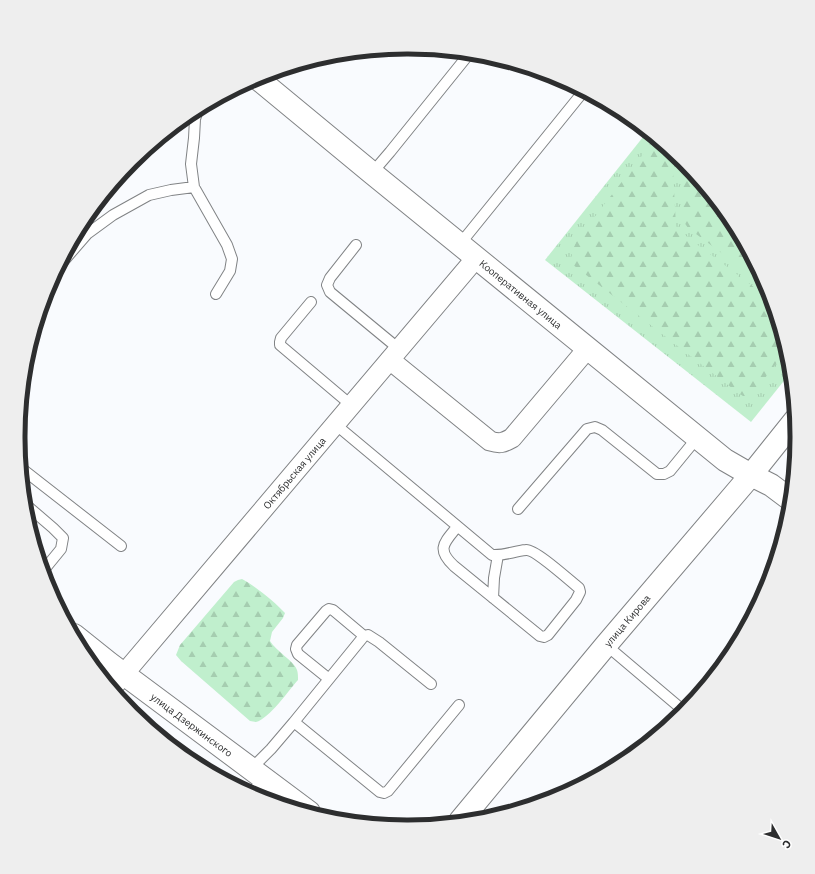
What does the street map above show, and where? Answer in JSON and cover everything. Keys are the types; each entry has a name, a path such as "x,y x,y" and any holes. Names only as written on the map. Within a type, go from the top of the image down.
{"main road":[{"name":"Кооперативная улица","path":"263,83 697,438 725,460 771,485 786,496"},
{"name":"улица Кирова","path":"465,815 751,475 790,427"},
{"name":"улица Дзержинского","path":"93,656 118,681 255,780 289,800"}],"street":[{"name":"Октябрьская улица","path":"118,681 476,258"},
{"path":"395,354 490,442 498,443 505,442 512,438 588,348"}],"lane":[{"path":"372,173 465,59"},
{"path":"460,244 581,96"},
{"path":"195,119 191,164 194,187 227,245 232,259 230,271 216,294"},
{"path":"75,248 87,234 114,215 149,195 194,187"},
{"path":"356,245 330,278 327,285 330,292 395,354"},
{"path":"311,302 281,338 280,345 352,406"},
{"path":"335,424 492,555 498,556 528,550 537,554 579,588 580,592 576,600 548,635 544,637 540,636 447,560 443,549 444,544 457,527"},
{"path":"518,509 587,429 595,427 602,430 657,474 664,474 670,471 697,438"},
{"path":"27,473 121,546"},
{"path":"32,510 63,538 61,548 47,566"},
{"path":"493,598 494,578 498,556"},
{"path":"329,680 298,654 296,649 297,645 329,609 333,610 364,636 368,635 379,642 431,684"},
{"path":"255,780 271,749 364,636"},
{"path":"606,646 679,706"},
{"path":"294,722 380,792 384,793 388,792 459,705"}],"green space":[{"path":"643,137 660,149 695,185 726,224 739,246 751,268 770,314 783,362 786,379 751,422 545,260"},
{"path":"652,143 672,161 676,226 678,230 762,293 770,314 782,357 758,387 749,396 743,396 572,264 573,250 579,237"},
{"path":"681,171 711,204 726,224 755,278 688,228 683,220"},
{"path":"242,579 265,594 285,613 272,632 270,641 292,663 297,670 298,675 298,680 278,704 267,716 256,722 250,721 176,655 180,645 234,582"}]}
